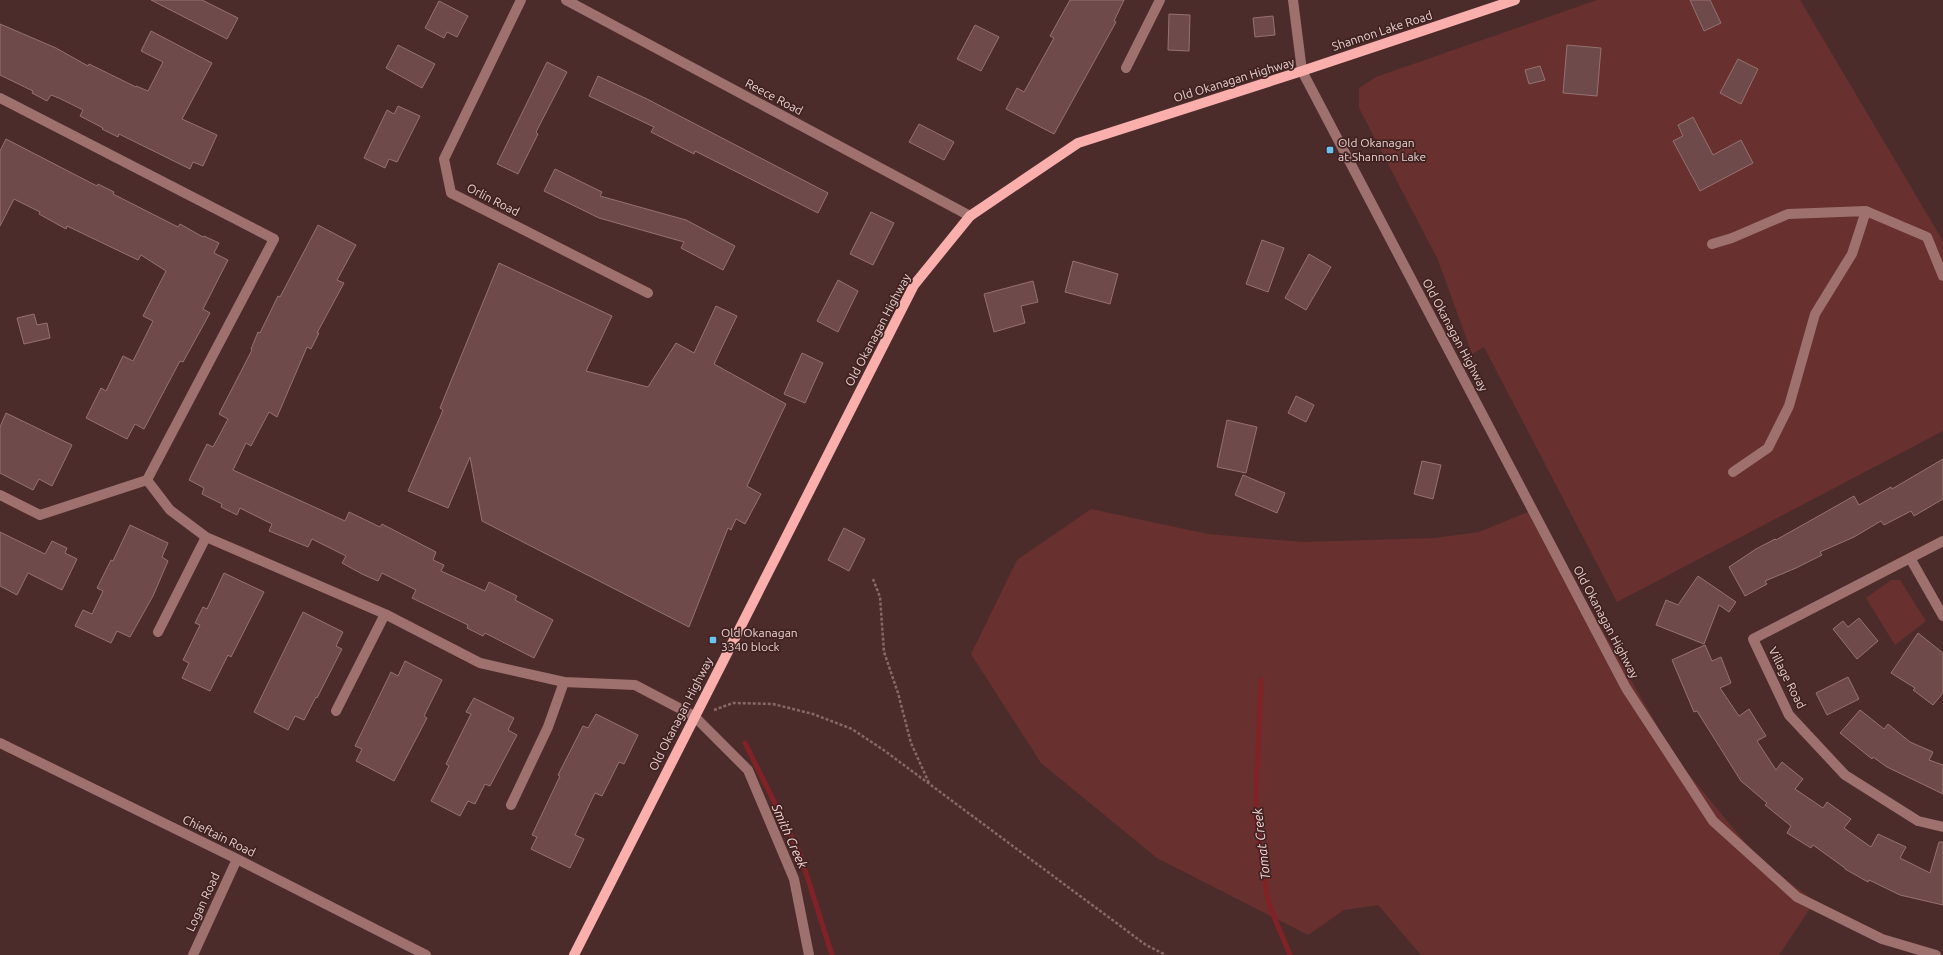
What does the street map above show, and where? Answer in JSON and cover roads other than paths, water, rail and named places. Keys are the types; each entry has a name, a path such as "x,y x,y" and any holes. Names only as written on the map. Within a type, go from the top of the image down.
{"main road":[{"name":"Shannon Lake Road","path":"1302,71 1515,0"},
{"name":"Old Okanagan Highway","path":"574,955 914,285 970,216 1078,143 1302,71"}],"street":[{"name":"Orlin Road","path":"521,0 444,158 450,193 648,293"},
{"name":"Reece Road","path":"566,0 970,216"},
{"path":"1126,68 1160,0"},
{"path":"1293,0 1302,71"},
{"name":"Old Okanagan Highway","path":"1302,71 1626,688 1713,821 1797,897 1882,939 1936,955"},
{"path":"0,98 274,239 147,480 40,515 0,495"},
{"path":"1733,472 1768,448 1789,406 1815,314 1852,254 1866,211"},
{"path":"1712,244 1732,238 1788,214 1866,211 1927,237 1943,276"},
{"path":"147,480 170,510 206,537 385,614 480,664 564,682 635,686 694,716 748,770 794,879 809,955"},
{"path":"158,632 206,537"},
{"path":"1943,541 1910,558 1943,616"},
{"name":"Village Road","path":"1910,558 1753,639 1789,715 1845,775 1918,821 1943,827"},
{"path":"336,711 385,614"},
{"path":"511,805 548,727 564,682"},
{"name":"Chieftain Road","path":"0,743 237,859 426,955"},
{"name":"Logan Road","path":"193,955 237,859"}],"waterway":[{"name":"Tomat Creek","path":"1261,680 1255,819 1269,905 1290,955"},
{"name":"Smith Creek","path":"745,743 800,854 832,955"}],"place":[{"name":"Old Okanagan at Shannon Lake","path":"1330,150"},
{"name":"Old Okanagan 3340 block","path":"713,640"}]}
